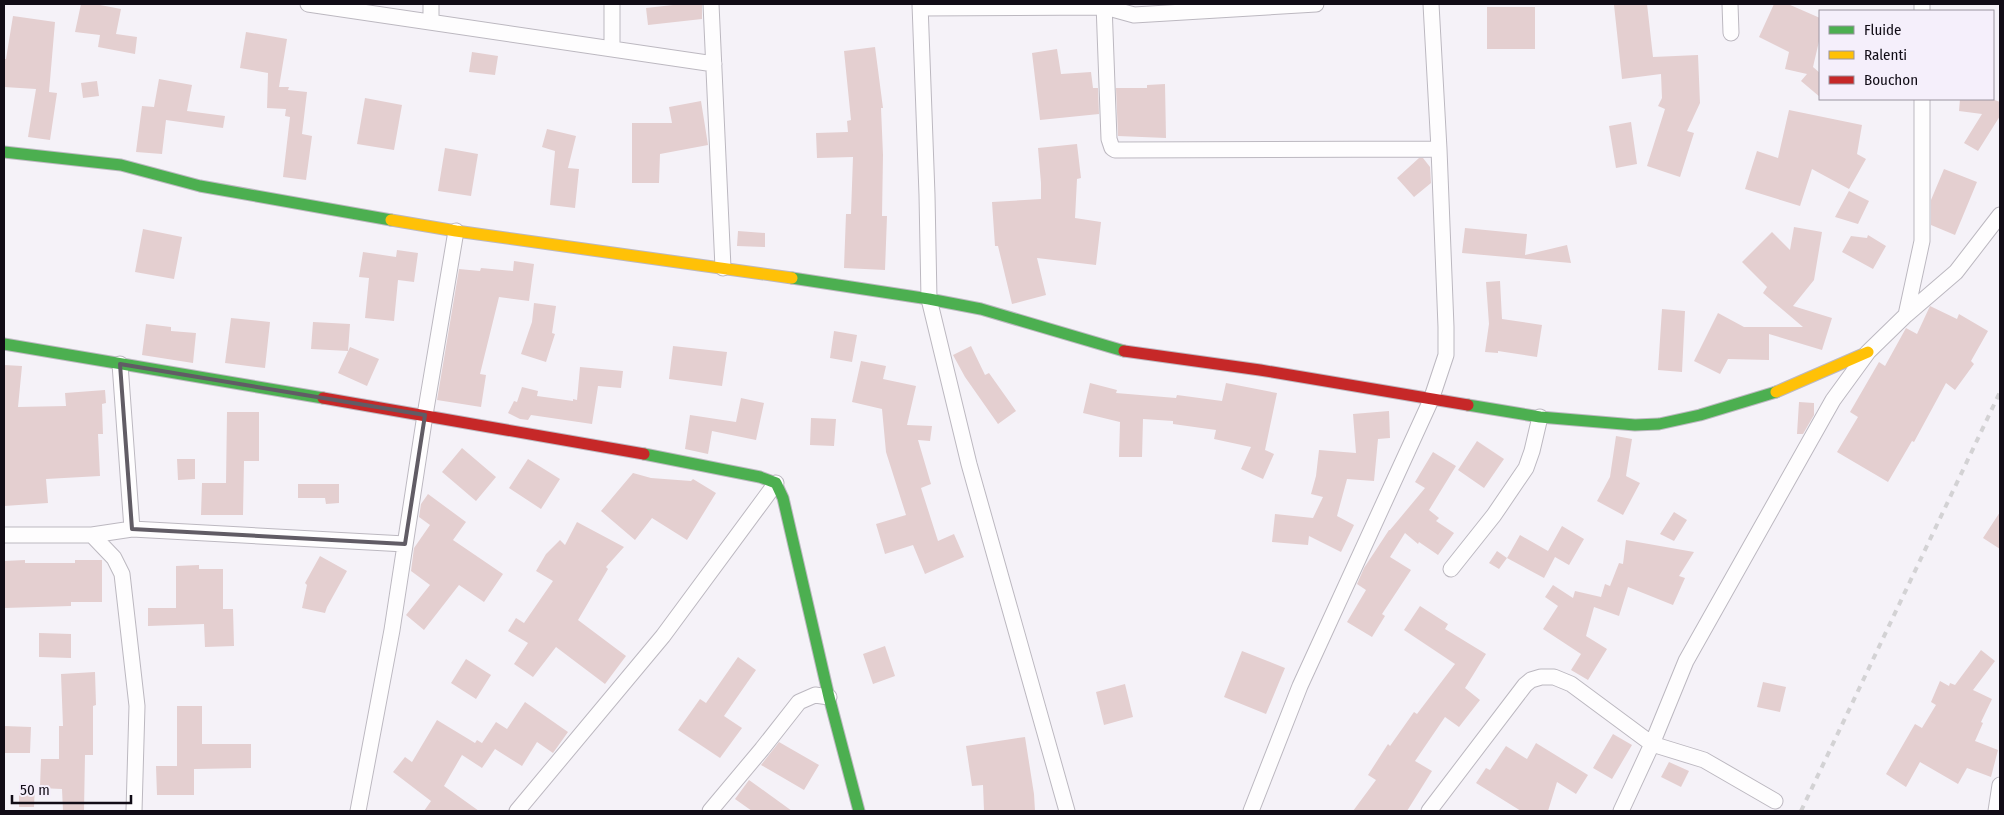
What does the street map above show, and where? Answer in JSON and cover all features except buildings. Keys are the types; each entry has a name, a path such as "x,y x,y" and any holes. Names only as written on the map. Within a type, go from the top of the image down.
{"street":[{"path":"308,4 714,64"},
{"path":"431,4 431,21"},
{"path":"612,4 612,49"},
{"path":"711,4 723,268"},
{"path":"1067,811 969,464 929,300 920,6 1105,5 1134,15 1316,4"},
{"path":"1251,811 1300,686 1431,400 1446,355 1439,149 1431,4"},
{"path":"1730,4 1731,33"},
{"path":"1105,5 1109,139 1112,148 1115,150 1439,149"},
{"path":"1906,315 1922,241 1922,100"},
{"path":"4,152 121,165 200,186 456,231 723,268 929,300 981,309 1118,350 1260,370 1540,417 1635,425 1659,424 1700,415 1783,390 1868,352"},
{"path":"1620,811 1652,744 1686,661 1812,434 1833,400 1868,352 1906,315 1956,272 2000,215"},
{"path":"358,811 392,630 456,231"},
{"path":"4,344 607,446 760,477 776,483 783,498 829,697 859,811"},
{"path":"120,364 132,529"},
{"path":"1451,569 1494,515 1526,468 1540,417"},
{"path":"517,811 663,636 776,483"},
{"path":"4,535 92,535 132,529 405,544"},
{"path":"92,535 114,558 122,574 137,706 134,811"},
{"path":"1429,811 1525,686 1532,680 1554,676 1571,684 1652,744 1704,760 1776,801"},
{"path":"710,811 762,749 798,702 815,695 829,697"},
{"path":"1996,811 2000,785"}],"highlighted area":[{"path":"120,364 425,415 405,544 132,529"}],"railway":[{"path":"1801,811 2000,392"}],"traffic: fast":[{"path":"4,152 121,165 200,186 391,220"},
{"path":"792,278 981,309 1124,351"},
{"path":"4,344 323,398"},
{"path":"1468,405 1540,417 1635,425 1659,424 1700,415 1776,392"},
{"path":"644,454 760,477 776,483 783,498 829,697 859,811"}],"traffic: slow":[{"path":"391,220 456,231 792,278"},
{"path":"1776,392 1868,352"}],"traffic: jam":[{"path":"1124,351 1260,370 1468,405"},
{"path":"323,398 644,454"}]}
